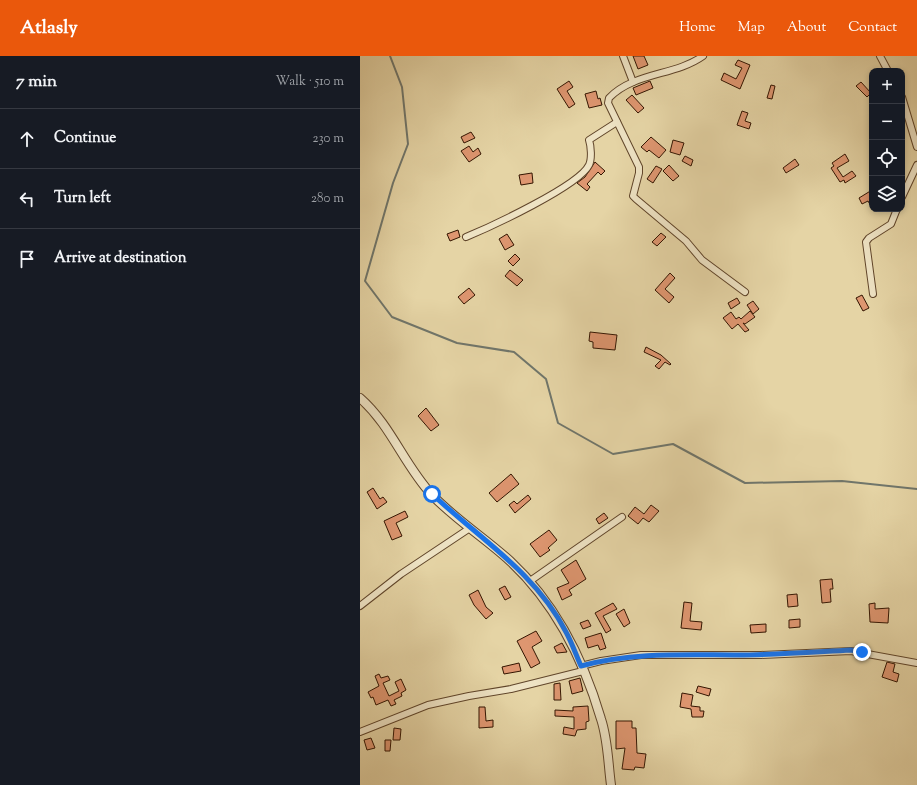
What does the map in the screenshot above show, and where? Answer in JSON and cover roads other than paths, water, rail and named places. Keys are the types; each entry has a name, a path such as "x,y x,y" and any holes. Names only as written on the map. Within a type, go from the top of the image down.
{"street":[{"path":"623,56 633,82"},
{"path":"703,56 690,64 633,82 609,98 608,103 639,167 639,173 633,196 686,241 702,260 745,292"},
{"path":"880,56 886,68"},
{"path":"904,104 917,146"},
{"path":"466,237 509,218 567,184 586,169 590,163 589,140 617,122"},
{"path":"905,191 917,165"},
{"path":"873,294 866,242 869,238 891,224 896,212"},
{"path":"360,398 388,428 420,480 432,494 470,528 491,544 530,581 566,631 602,720 611,785"},
{"path":"530,581 622,517"},
{"path":"360,606 401,574 470,528"},
{"path":"360,732 428,705 518,687 582,669 601,660 641,655 762,655 851,650 917,663"}],"waterway":[{"path":"390,56 402,87 408,144 393,183 365,281 392,317 457,343 514,352 546,379 558,423 613,454 673,444 745,483 842,481 917,489"}]}
